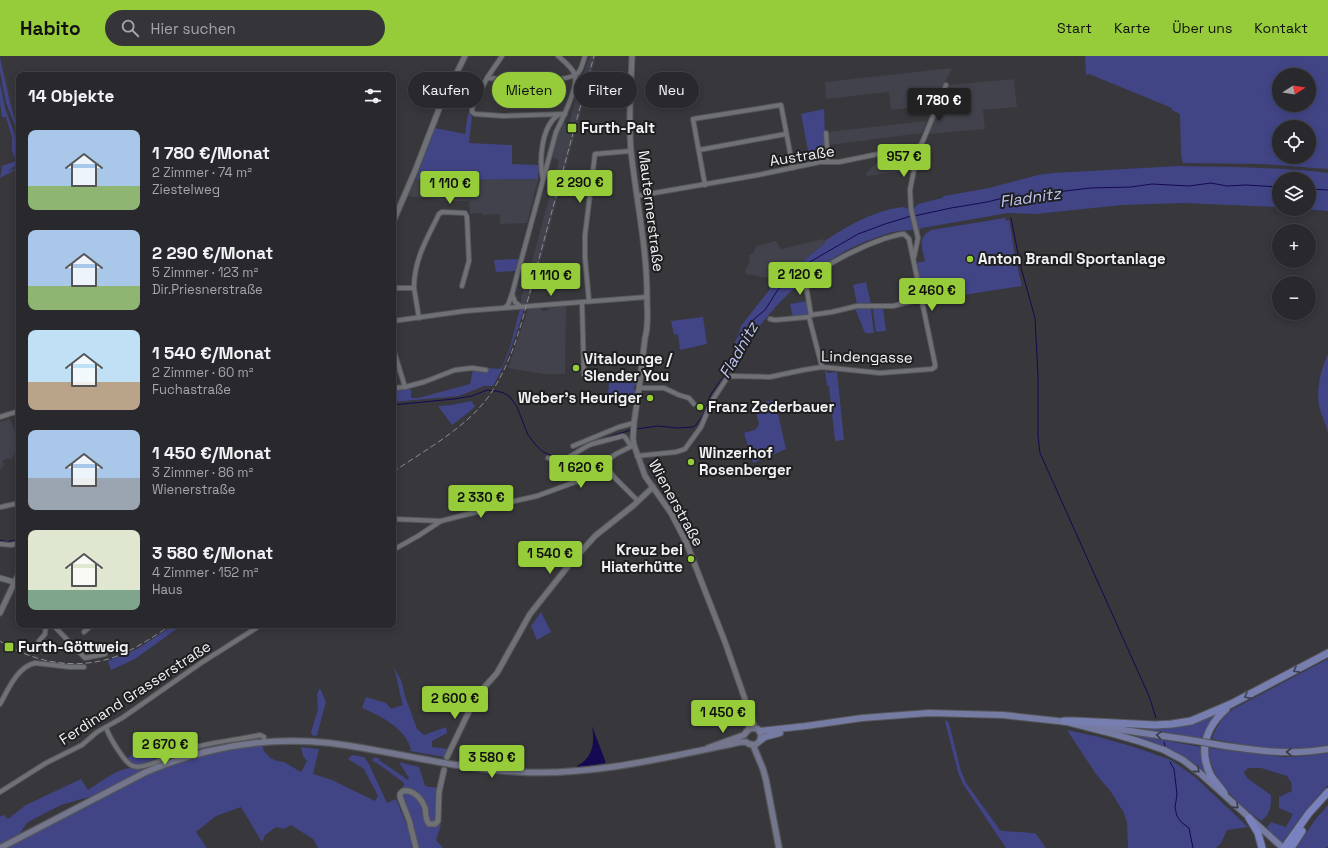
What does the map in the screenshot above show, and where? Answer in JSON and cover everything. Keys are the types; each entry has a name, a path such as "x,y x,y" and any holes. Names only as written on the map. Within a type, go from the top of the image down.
{"highway":[{"path":"1064,722 1075,721 1172,724 1200,718 1231,704 1328,653"},
{"path":"1224,793 1209,771 1204,749 1207,735 1212,724 1231,704"},
{"path":"1287,847 1309,813 1328,792"},
{"path":"1287,847 1328,798"},
{"path":"1249,818 1258,833 1262,848"}],"main road":[{"path":"708,748 755,730 806,726 862,718 929,713 1003,715 1064,722 1254,750 1281,752 1328,749"},
{"path":"1064,722 1125,737 1153,746 1174,755 1193,766 1224,793 1249,818 1287,847"},
{"path":"0,848 128,781 166,764 194,754 220,748 264,742 295,741 329,743 471,768 544,773 610,768 651,761 708,748 746,742 750,744 758,742 769,736 806,726"},
{"path":"755,730 762,736 758,742 780,848"},
{"path":"744,735 746,742"}],"street":[{"path":"396,215 439,109 465,56"},
{"path":"502,56 487,78 472,108 472,112 475,114 504,116 565,114"},
{"path":"558,56 570,67 574,74"},
{"path":"579,72 585,56"},
{"name":"Mauternerstraße","path":"632,56 630,119 631,151 647,267 647,297"},
{"path":"487,78 536,80 574,76"},
{"path":"913,259 918,238 911,207 910,190 917,155 916,151 922,143 946,85"},
{"path":"504,308 508,305 512,294 556,132 565,114 574,86"},
{"path":"705,185 693,119 781,105 793,168"},
{"path":"543,180 541,166 543,147 548,126 559,114"},
{"path":"826,133 828,162"},
{"path":"699,150 786,134"},
{"name":"Austraße","path":"637,196 758,176 820,162 840,162 909,148 914,148 916,151"},
{"path":"589,302 585,258 585,235 595,154 631,151"},
{"path":"419,318 414,288 414,274 417,261 439,214 442,212 465,213 467,217 469,261 462,286"},
{"path":"770,319 775,320 810,316 857,306 893,306 921,299 909,239 907,236 900,234 877,241 850,252 806,281 810,316 822,367"},
{"path":"396,288 414,288"},
{"path":"512,294 520,306"},
{"path":"396,321 457,312 520,306 647,297"},
{"name":"Wienerstraße","path":"647,297 647,326 632,446 645,476 670,513 686,542 725,642 755,730"},
{"name":"Lindengasse","path":"638,458 676,452 685,449 701,427 712,401 727,378 731,376 770,377 822,367 880,372 932,369 935,367 921,299"},
{"path":"582,302 585,376 640,379"},
{"path":"396,359 404,387"},
{"path":"396,388 424,382 455,370 472,368 486,370"},
{"path":"639,388 664,388 689,398 694,404"},
{"path":"0,416 16,412"},
{"path":"573,446 619,427 634,423"},
{"path":"396,519 441,521 537,496 578,481 604,464 616,454 632,446 623,436 593,444 566,458 553,460 548,458"},
{"path":"604,464 615,478 638,501"},
{"path":"447,756 480,692 497,673 530,614 594,536 653,487"},
{"path":"1,507 16,504"},
{"path":"396,548 441,521"},
{"path":"0,544 16,544"},
{"path":"0,578 16,583"},
{"path":"0,613 16,584"},
{"path":"39,641 45,634 46,628"},
{"path":"56,628 85,658 105,654"},
{"path":"84,632 89,628"},
{"name":"Ferdinand Grasserstraße","path":"0,792 46,763 82,744 106,726 122,718 201,663 256,628"},
{"path":"0,704 21,671 31,664 35,663 70,668 84,667"},
{"path":"106,726 113,742 128,764 136,767 152,764 200,745 260,735 264,738 264,742"},
{"path":"416,848 412,830 400,794 407,790 416,794 425,810 427,821 429,824 435,824 438,821 439,792 444,770"}],"shaded area":[{"path":"590,56 596,56 592,72 584,72"},
{"path":"1085,56 1328,56 1328,169 1264,164 1183,163 1181,155 1180,114 1172,110 1172,108 1089,74 1086,75"},
{"path":"0,57 16,122 16,131 6,103 0,72"},
{"path":"952,68 931,111 931,109 926,106 891,110 889,92 826,99 825,82"},
{"path":"1014,79 1017,107 983,110 985,129 928,134 949,85"},
{"path":"0,83 5,108 14,132 16,161 12,151 12,138 6,117 2,117"},
{"path":"574,104 574,108 582,108 528,304 521,304 521,296 524,291 521,289 532,262 559,160 551,157 557,133 563,123 569,124"},
{"path":"824,109 826,158 810,161 801,114"},
{"path":"468,113 472,116 469,143 512,145 512,164 539,165 538,179 444,180 443,184 416,179 435,128 465,134"},
{"path":"927,121 922,133 829,145 828,132"},
{"path":"903,151 914,152 912,170 867,176 866,173 881,159 880,156"},
{"path":"16,161 16,165 8,172 16,168 16,170 0,178 2,166"},
{"path":"1179,166 1272,168 1328,173 1328,211 1316,210 1316,172 1272,172 1272,207 1183,203 1122,205 1036,214 1008,213 922,228 920,229 920,234 913,209 918,204 942,198 944,196 989,188 1038,175"},
{"path":"416,179 443,184 443,180 538,179 527,223 500,224 500,214 470,214 469,201 448,201 408,196"},
{"path":"904,207 910,210 914,229 896,231 881,236 855,246 836,256 819,268 786,296 771,312 745,346 733,346 741,326 777,280 780,280 825,243 825,241 843,230 873,215 894,208"},
{"name":"Anton Brandl Sportanlage","path":"1005,218 1007,221 1009,220 1022,286 924,301 916,263 925,261 922,240 926,233 931,230"},
{"path":"823,239 826,242 780,280 746,274 745,271 750,260 749,255 752,254 757,246 776,241 781,249"},
{"path":"519,259 516,271 496,272 494,260"},
{"path":"866,282 871,304 857,304 853,285"},
{"path":"807,301 809,313 807,315 793,317 790,304"},
{"path":"566,306 565,374 544,374 508,368 528,309 541,308 542,311 547,311 549,308"},
{"path":"855,308 870,308 874,333 865,333"},
{"path":"874,308 883,308 886,331 876,332"},
{"path":"520,309 524,309 503,368 493,386 484,386 459,396 396,402 396,390 409,389 411,390 411,398 418,398 470,384 473,370 486,372 487,368 499,369 502,367 510,347"},
{"path":"703,317 707,344 680,350 678,334 674,335 671,321"},
{"path":"1328,354 1328,433 1320,409 1318,388"},
{"path":"825,369 827,373 837,372 844,440 835,441 829,386 827,386"},
{"path":"609,383 636,383 633,389 635,389 635,394 608,394"},
{"path":"775,400 786,449 753,463 744,433 755,429 759,424 754,404"},
{"path":"471,401 475,406 452,425 438,406 452,405"},
{"path":"10,419 16,434 16,452 11,460 8,458 2,461 4,465 0,470 0,422"},
{"path":"541,612 551,632 537,640 531,626"},
{"path":"169,628 178,628 135,659 111,670 108,661 137,649"},
{"path":"1328,659 1328,745 1296,749 1276,749 1248,746 1212,739 1220,722 1233,709"},
{"path":"393,666 401,680 417,729 424,735 446,727 447,733 432,741 432,747 448,749 444,757 410,751 411,749 408,742 398,729 384,719 362,708 366,697 386,703 391,709 403,705"},
{"path":"319,689 321,690 326,702 317,735 315,736 312,735 311,732 318,709 317,695"},
{"path":"1213,716 1203,738 1152,731 1143,728 1188,725"},
{"path":"946,720 949,723 961,771 966,783 1000,830 1036,834 1046,848 1006,848 963,784 958,772 945,722"},
{"path":"592,726 606,763 577,768 577,766 587,759 592,749"},
{"path":"1067,730 1134,747 1171,760 1195,777 1248,827 1227,830 1221,843 1216,848 1128,848 1127,823 1124,813"},
{"path":"1130,734 1201,747 1206,774 1198,766 1180,754"},
{"path":"260,736 262,739 220,745 181,755 146,769 92,796 61,805 30,821 26,824 19,835 0,845 0,816 4,815 8,819 26,805 81,779 88,790 124,769 136,768 184,750"},
{"path":"145,743 154,761 143,765 132,765 127,759"},
{"path":"262,745 264,751 270,758 284,762 301,772 307,761 303,756 301,747 319,749 313,774 332,780 375,801 378,796 364,769 348,759 352,755 364,757 369,764 387,803 396,799 410,833 412,848 318,848 313,839 291,825 284,829 276,827 265,835 262,842 241,807 216,816 196,832 207,848 5,848 167,766 221,751"},
{"path":"1209,748 1284,757 1328,753 1328,785 1305,811 1282,843 1270,833 1267,827 1271,822 1286,827 1293,814 1279,808 1279,797 1292,791 1291,782 1287,776 1261,768 1248,768 1244,772 1247,778 1271,795 1269,813 1261,821 1243,807 1226,790 1214,770 1210,759"},
{"path":"374,758 379,758 379,760 408,780 409,778 399,762 419,767 425,786 438,788 436,820 434,822 430,821 426,804 422,797 415,791 403,788 404,783 372,760"},
{"path":"407,793 414,796 418,801 425,821 428,825 432,828 439,824 441,825 436,840 443,848 418,848 411,819 402,797"},
{"path":"1328,805 1328,846 1325,848 1296,848 1315,820"}],"waterway":[{"name":"Fladnitz","path":"914,216 999,199 1090,188 1131,187 1152,184 1189,186 1211,183 1227,186 1246,185 1272,187"},
{"name":"Fladnitz","path":"1316,189 1328,190"},
{"name":"Fladnitz","path":"636,429 658,426 677,428 693,427 696,425 703,415 711,394 727,372 740,342 754,319 765,310 783,284 797,276 808,263 858,234 911,216"},
{"path":"1011,218 1020,264 1035,318 1038,376 1038,436 1040,453 1149,696 1156,718"},
{"name":"Fladnitz","path":"396,405 454,399 472,396 487,390 496,391 504,393 510,397 517,407 528,435 543,452 553,456 564,456 591,442"},
{"name":"Fladnitz","path":"596,441 631,430"},
{"name":"Fladnitz","path":"0,540 7,542 16,540"},
{"path":"1164,742 1165,746"},
{"path":"1170,762 1174,769 1177,794 1175,808 1177,816 1181,822 1189,828 1193,848"}],"railway":[{"path":"396,470 444,438 480,408 489,396 505,367 518,336 594,56"},
{"path":"526,283 532,269"},
{"path":"0,641 14,649 43,660 58,663 89,663 120,655 166,628"}],"place":[{"name":"Furth-Palt","path":"572,128"},
{"name":"Anton Brandl Sportanlage","path":"970,259"},
{"name":"Vitalounge / Slender You","path":"576,368"},
{"name":"Weber's Heuriger","path":"650,398"},
{"name":"Franz Zederbauer","path":"700,407"},
{"name":"Winzerhof Rosenberger","path":"691,462"},
{"name":"Kreuz bei Hiaterhütte","path":"691,559"},
{"name":"Furth-Göttweig","path":"9,647"}]}
